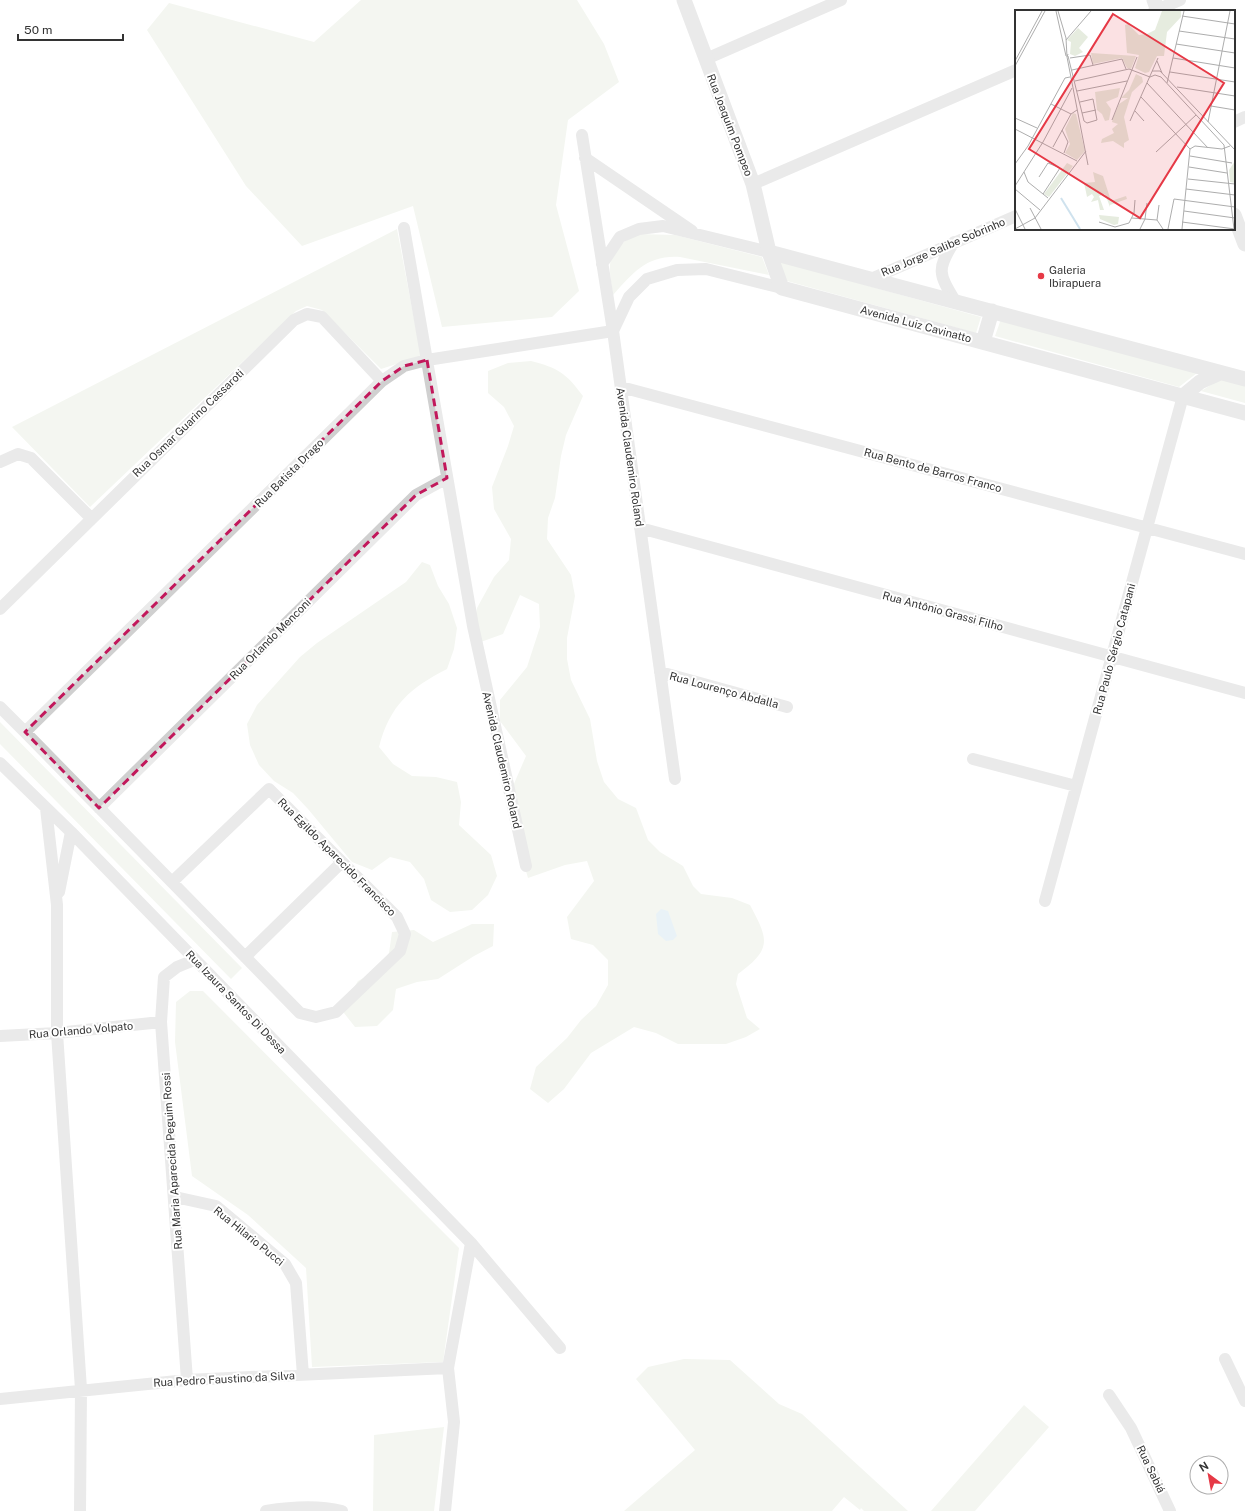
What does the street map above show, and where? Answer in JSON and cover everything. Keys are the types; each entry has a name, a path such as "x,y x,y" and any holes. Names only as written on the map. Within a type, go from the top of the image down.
{"street":[{"name":"Rua Joaquim Pompeo","path":"684,0 752,184 769,252 782,288"},
{"path":"706,59 841,0"},
{"path":"1156,8 1180,0"},
{"path":"752,184 1015,70"},
{"path":"1235,122 1245,117"},
{"name":"Avenida Claudemiro Roland","path":"582,135 613,331 674,779"},
{"path":"585,158 698,235"},
{"name":"Rua Jorge Salibe Sobrinho","path":"871,279 1015,216"},
{"path":"1235,218 1245,244"},
{"path":"602,264 620,238 639,229 662,226 769,252 1245,379"},
{"name":"Avenida Claudemiro Roland","path":"404,228 473,626 526,866"},
{"path":"954,242 944,259 942,278 955,302"},
{"name":"Avenida Luiz Cavinatto","path":"613,331 629,297 647,279 677,270 706,269 782,288 1245,413"},
{"path":"984,342 992,311"},
{"name":"Rua Osmar Guarino Cassaroti","path":"0,609 294,320 307,314 322,318 382,381"},
{"name":"Rua Batista Drago","path":"25,732 382,381 404,366 427,360 613,331"},
{"path":"1183,396 1200,382 1220,373"},
{"name":"Rua Bento de Barros Franco","path":"620,387 1245,554"},
{"name":"Rua Paulo Sérgio Catapani","path":"1045,901 1183,396"},
{"path":"0,462 18,454 31,458 91,518"},
{"name":"Rua Orlando Menconi","path":"99,808 416,495 447,478"},
{"name":"Rua Antônio Grassi Filho","path":"640,528 1245,693"},
{"name":"Rua Lourenço Abdalla","path":"660,672 788,707"},
{"path":"0,706 245,956 342,862"},
{"path":"973,759 1076,786"},
{"name":"Rua Izaura Santos Di Dessa","path":"0,763 71,832 471,1243 560,1348"},
{"name":"Rua Egildo Aparecido Francisco","path":"172,882 269,789 397,917 405,934 400,951 336,1012 316,1017 300,1013 245,956"},
{"path":"46,808 57,905 57,1033 81,1390 80,1511"},
{"path":"57,905 71,832"},
{"name":"Rua Maria Aparecida Peguim Rossi","path":"187,1380 175,1197 161,1022 164,977 177,967 194,960"},
{"name":"Rua Orlando Volpato","path":"0,1036 57,1033 161,1022"},
{"name":"Rua Hilario Pucci","path":"175,1197 216,1206 285,1264 296,1283 302,1375"},
{"path":"445,1511 454,1422 448,1368 471,1243"},
{"path":"1225,1358 1245,1401"},
{"name":"Rua Pedro Faustino da Silva","path":"0,1399 187,1380 448,1368"},
{"name":"Rua Sabiá","path":"1109,1395 1131,1428 1170,1511"},
{"path":"266,1511 290,1508 328,1508 342,1511"}],"highlighted area":[{"path":"427,360 447,478 416,495 99,808 25,732 382,381 404,366"}],"shaded area":[{"path":"361,0 577,0 604,44 619,82 568,120 556,205 579,291 552,317 442,327 413,206 302,246 246,186 147,30 169,3 314,42"},
{"path":"397,229 421,356 381,369 322,310 307,306 296,311 90,507 12,427"},
{"path":"638,234 675,235 762,257 769,275 680,257 669,257 650,262 642,267 635,272 613,295 610,274 611,258 619,246"},
{"path":"778,261 981,317 976,333 787,281"},
{"path":"1001,319 1197,373 1179,387 995,336"},
{"path":"531,361 561,372 572,382 583,396 566,435 561,456 555,498 548,518 547,539 571,575 575,596 567,638 567,659 571,680 590,719 597,761 604,782 618,799 636,808 648,840 660,852 683,866 693,886 701,894 732,898 750,905 761,927 764,943 762,950 757,957 738,974 736,984 747,1018 760,1029 746,1037 726,1044 678,1044 656,1033 634,1027 591,1053 564,1089 548,1103 530,1089 536,1067 567,1038 581,1020 596,1006 608,985 608,960 593,945 571,939 567,917 594,881 587,861 565,865 528,878 517,840 511,828 513,802 510,793 526,756 500,721 500,700 527,667 540,627 539,604 520,595 503,634 478,643 475,620 477,608 494,577 509,560 511,539 494,509 492,487 514,426 504,407 488,393 488,371 508,363"},
{"path":"1221,379 1245,385 1245,403 1201,391"},
{"path":"422,562 430,565 438,586 449,604 457,628 454,649 447,669 422,683 403,699 389,720 379,747 393,764 412,776 436,777 457,782 461,802 459,825 491,855 497,876 488,895 472,910 450,912 431,900 424,879 410,862 390,857 372,870 352,862 293,793 274,781 259,765 250,745 247,724 257,705 300,657 317,643 406,582"},
{"path":"0,722 242,968 231,979 0,744"},
{"path":"472,924 494,924 493,946 474,956 438,979 417,982 396,989 393,1010 377,1026 355,1027 344,1013 346,1000 358,981 377,971 389,953 392,932 414,930 433,942"},
{"path":"190,991 203,991 459,1248 443,1362 312,1367 306,1268 248,1215 192,1176 175,1042 176,1002"},
{"path":"684,1359 730,1360 779,1404 802,1414 908,1511 864,1511 861,1508 860,1510 844,1497 832,1511 624,1511 695,1450 636,1379 648,1367"},
{"path":"1024,1405 1049,1427 975,1511 931,1511"},
{"path":"444,1427 434,1511 373,1511 374,1435"}],"water":[{"path":"661,909 668,911 677,936 673,940 666,941 658,934 656,914"}],"place":[{"name":"Galeria Ibirapuera","path":"1041,276"}]}
